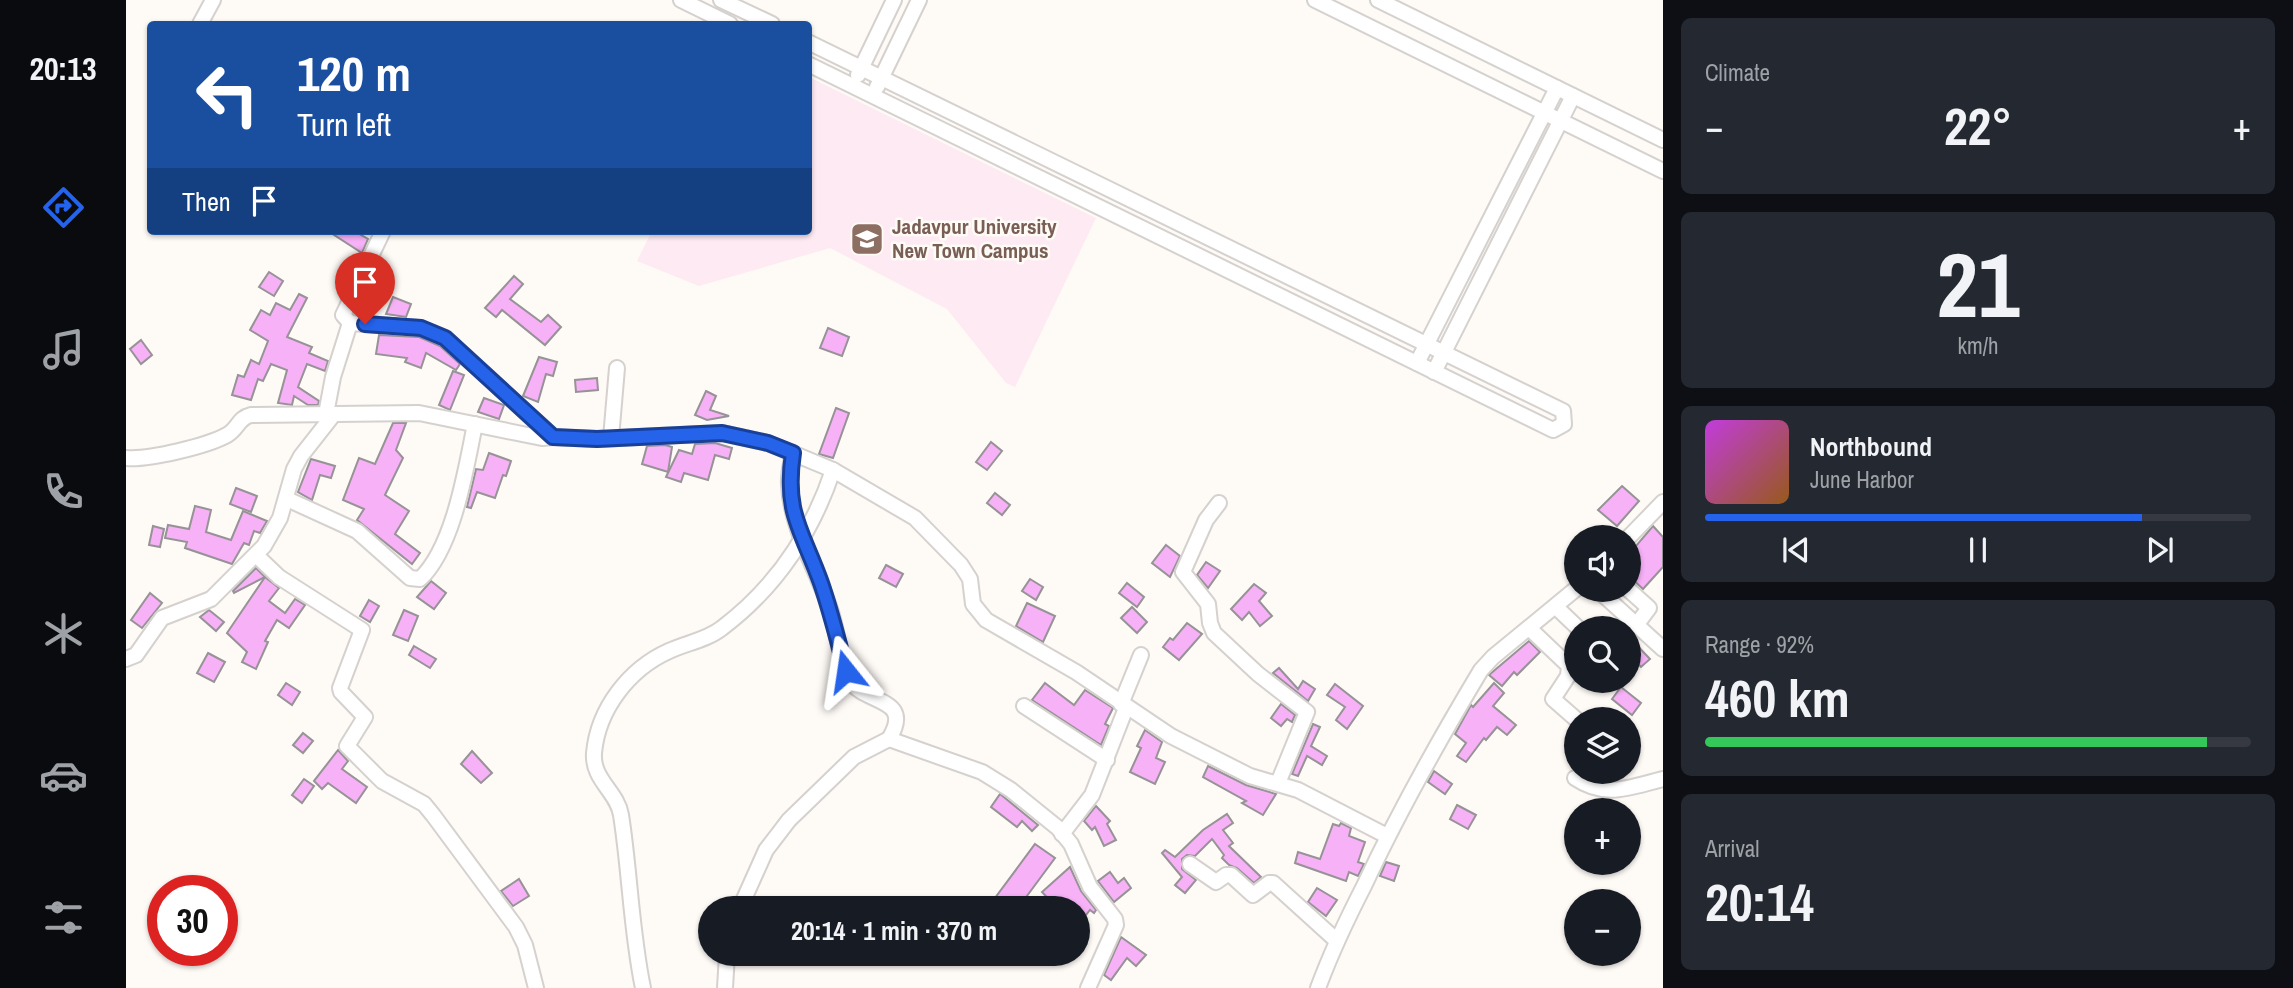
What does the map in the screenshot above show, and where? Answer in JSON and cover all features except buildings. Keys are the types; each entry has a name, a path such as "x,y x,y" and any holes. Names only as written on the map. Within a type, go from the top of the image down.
{"street":[{"path":"202,21 213,0"},
{"path":"681,0 724,21"},
{"path":"721,0 766,21"},
{"path":"853,86 894,0"},
{"path":"873,97 919,0"},
{"path":"1315,0 1663,171"},
{"path":"1378,0 1663,141"},
{"path":"812,44 1563,411 1564,424 1553,430 812,66"},
{"path":"1417,363 1557,88"},
{"path":"1434,372 1573,96"},
{"path":"381,235 343,314 350,323 421,328 445,338 553,437"},
{"path":"126,659 136,655 162,618 204,604 256,555 273,531 287,499 294,469 330,414 333,377 350,323"},
{"path":"611,438 617,368"},
{"path":"126,458 146,457 212,441 230,433 243,417 251,415 419,413 542,438 722,433 768,443 833,470 915,517 961,565 970,579 973,604 986,620 1076,672 1171,736 1264,782 1278,783 1298,790 1387,836"},
{"path":"287,499 357,531 410,578 420,579 443,542 458,503 475,424"},
{"path":"745,896 766,850 789,820 853,757 889,739 895,725 893,708 860,692 851,683 832,615 793,515 789,485 793,453"},
{"path":"643,988 621,812 595,769 596,744 608,707 640,669 667,652 719,631 744,610 783,568 818,512 833,470"},
{"path":"1641,525 1663,502"},
{"path":"1219,503 1206,520 1183,572 1208,604 1214,633 1258,674 1307,712 1278,783"},
{"path":"256,555 279,577 362,630 340,688 365,717 347,746 382,781 424,804 433,815 516,927 525,945 536,988"},
{"path":"1318,988 1337,941 1387,836 1481,670 1564,600"},
{"path":"1641,601 1649,608 1641,619"},
{"path":"1612,602 1628,616"},
{"path":"1556,607 1565,616"},
{"path":"1529,628 1569,666 1568,676 1553,699 1564,709"},
{"path":"1641,628 1663,649"},
{"path":"1062,834 1092,795 1107,760 1141,654"},
{"path":"1024,706 1107,760"},
{"path":"889,739 996,779 1071,844 1090,887 1116,925 1088,988"},
{"path":"1583,784 1589,788 1612,791 1663,779"},
{"path":"1190,864 1216,882 1226,875 1231,875 1252,895 1269,883 1273,884 1337,941"},
{"path":"724,988 726,966"}],"shaded area":[{"name":"Jadavpur University New Town Campus","path":"812,78 1096,218 1015,387 1006,383 947,309 830,248 699,286 637,261 650,235 812,235"}],"place":[{"name":"Jadavpur University New Town Campus","path":"867,239"}],"route":[{"path":"365,324 421,328 445,338 553,437 597,439 738,434 793,453 789,485 793,515 832,615 846,671"}]}
